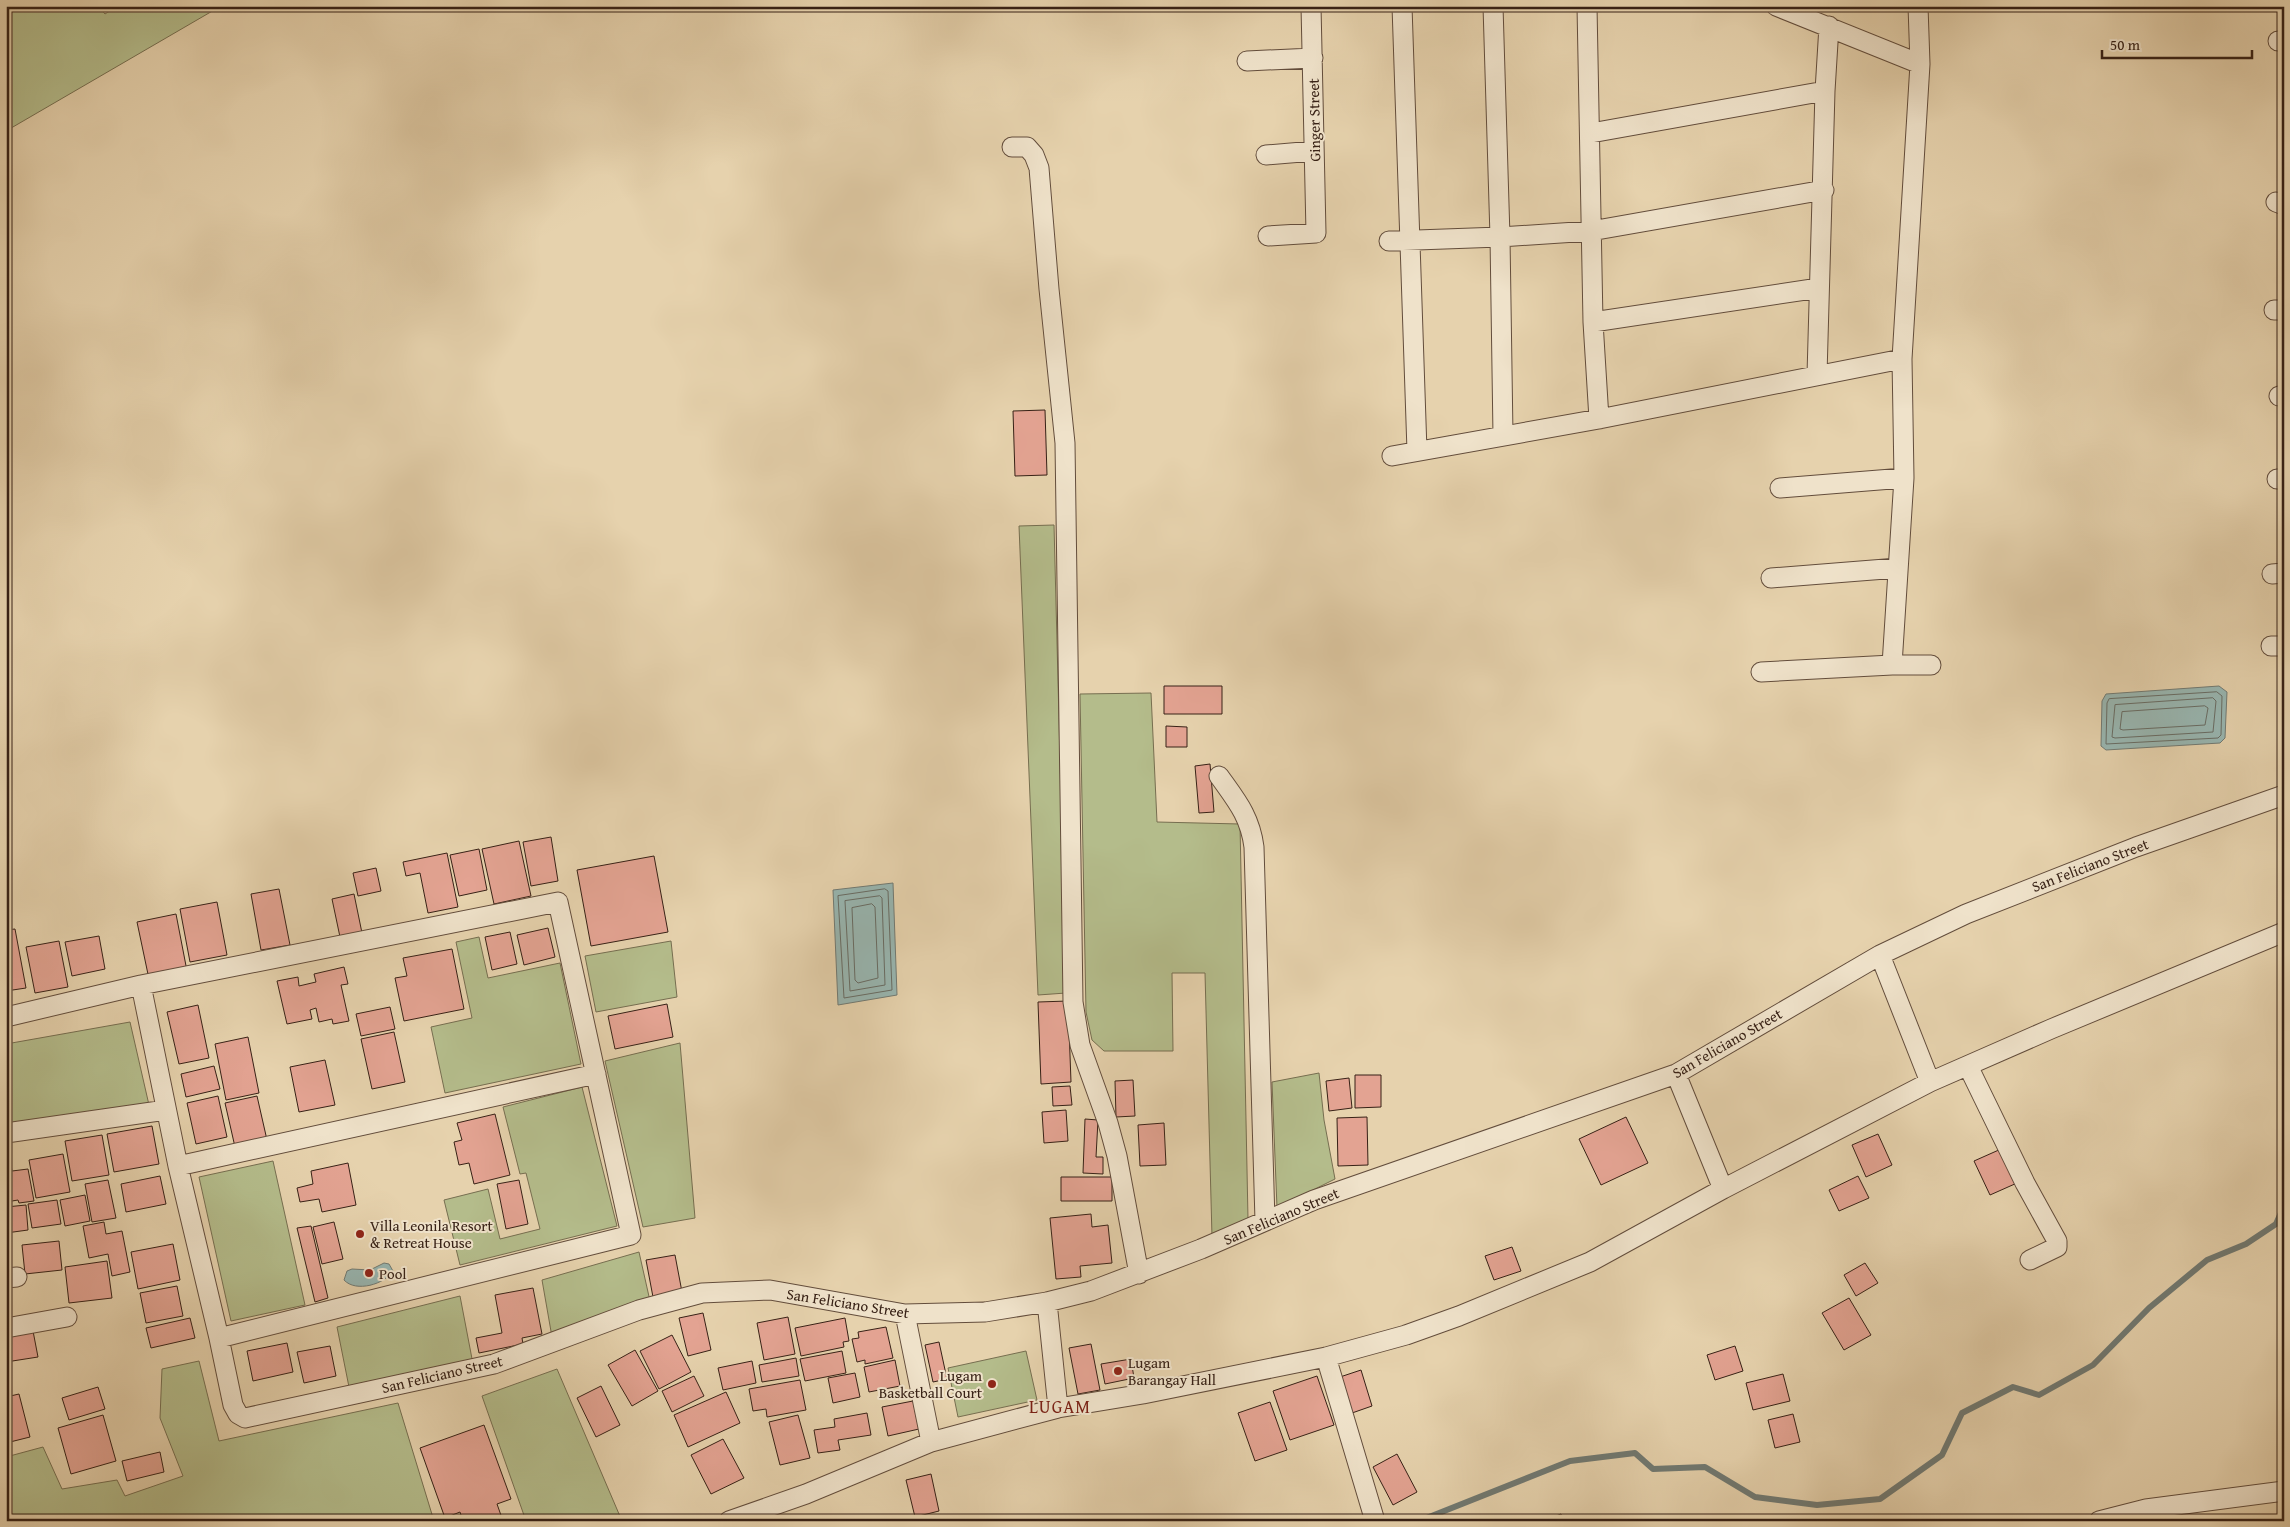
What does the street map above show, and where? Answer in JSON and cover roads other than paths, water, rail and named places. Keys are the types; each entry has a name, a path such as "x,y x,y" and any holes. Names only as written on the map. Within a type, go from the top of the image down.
{"street":[{"name":"Ginger Street","path":"1268,236 1316,233 1311,6"},
{"path":"1402,6 1417,451"},
{"path":"1493,6 1504,435"},
{"path":"1587,6 1591,133 1593,322 1599,419"},
{"path":"1776,6 1920,64"},
{"path":"1892,665 1904,478 1902,359 1920,64 1918,6"},
{"path":"1817,375 1824,190 1825,91 1829,26"},
{"path":"1247,61 1312,58"},
{"path":"1591,133 1825,91"},
{"path":"1012,147 1028,147 1034,155 1039,168 1065,443 1073,1002 1081,1050 1108,1123 1117,1156 1139,1274"},
{"path":"1266,155 1314,151"},
{"path":"1389,240 1500,237 1592,231 1824,190"},
{"path":"1593,322 1819,288"},
{"path":"1392,456 1599,419 1902,359"},
{"path":"1780,488 1904,478"},
{"path":"1771,578 1898,568"},
{"path":"1761,672 1892,665 1931,665"},
{"path":"1219,776 1245,813 1252,829 1254,847 1265,1221"},
{"name":"San Feliciano Street","path":"219,1338 233,1405 238,1414 245,1418 494,1364 639,1310 702,1293 770,1290 905,1314 985,1312 1047,1302 1091,1291 1201,1249 1314,1200 1676,1074 1880,954 1975,910 2136,847 2284,795"},
{"path":"6,1017 141,985 558,902 632,1235 219,1338 178,1166 141,985"},
{"path":"729,1521 806,1494 931,1442 1058,1408 1326,1357 1406,1334 1459,1316 1590,1262 1723,1189 1930,1082 2051,1029 2284,932"},
{"path":"1880,954 1930,1082"},
{"path":"1968,1066 2025,1183 2057,1241 2057,1247 2030,1260"},
{"path":"178,1166 596,1074"},
{"path":"1676,1074 1723,1189"},
{"path":"6,1133 166,1110"},
{"path":"1047,1302 1058,1408"},
{"path":"905,1314 931,1442"},
{"path":"6,1328 66,1317"},
{"path":"1326,1357 1375,1521"},
{"path":"2100,1521 2146,1509 2284,1491"}],"water":[{"path":"2219,686 2227,692 2225,738 2220,743 2106,750 2101,746 2102,701 2106,694"},
{"path":"893,883 897,995 838,1005 833,890"},
{"name":"Pool","path":"384,1263 389,1264 393,1271 384,1280 377,1283 356,1286 344,1280 347,1271 352,1269 370,1270"}],"waterway":[{"path":"1419,1521 1570,1461 1635,1453 1653,1469 1705,1467 1755,1497 1817,1505 1880,1499 1942,1455 1962,1413 2013,1387 2039,1395 2093,1365 2149,1308 2207,1260 2246,1244 2276,1224 2284,1206"}],"place":[{"name":"Villa Leonila Resort & Retreat House","path":"360,1234"},
{"name":"Pool","path":"369,1273"},
{"name":"Lugam Barangay Hall","path":"1118,1371"},
{"name":"Lugam Basketball Court","path":"992,1384"}],"district":[{"name":"LUGAM","path":"1060,1406"}]}
